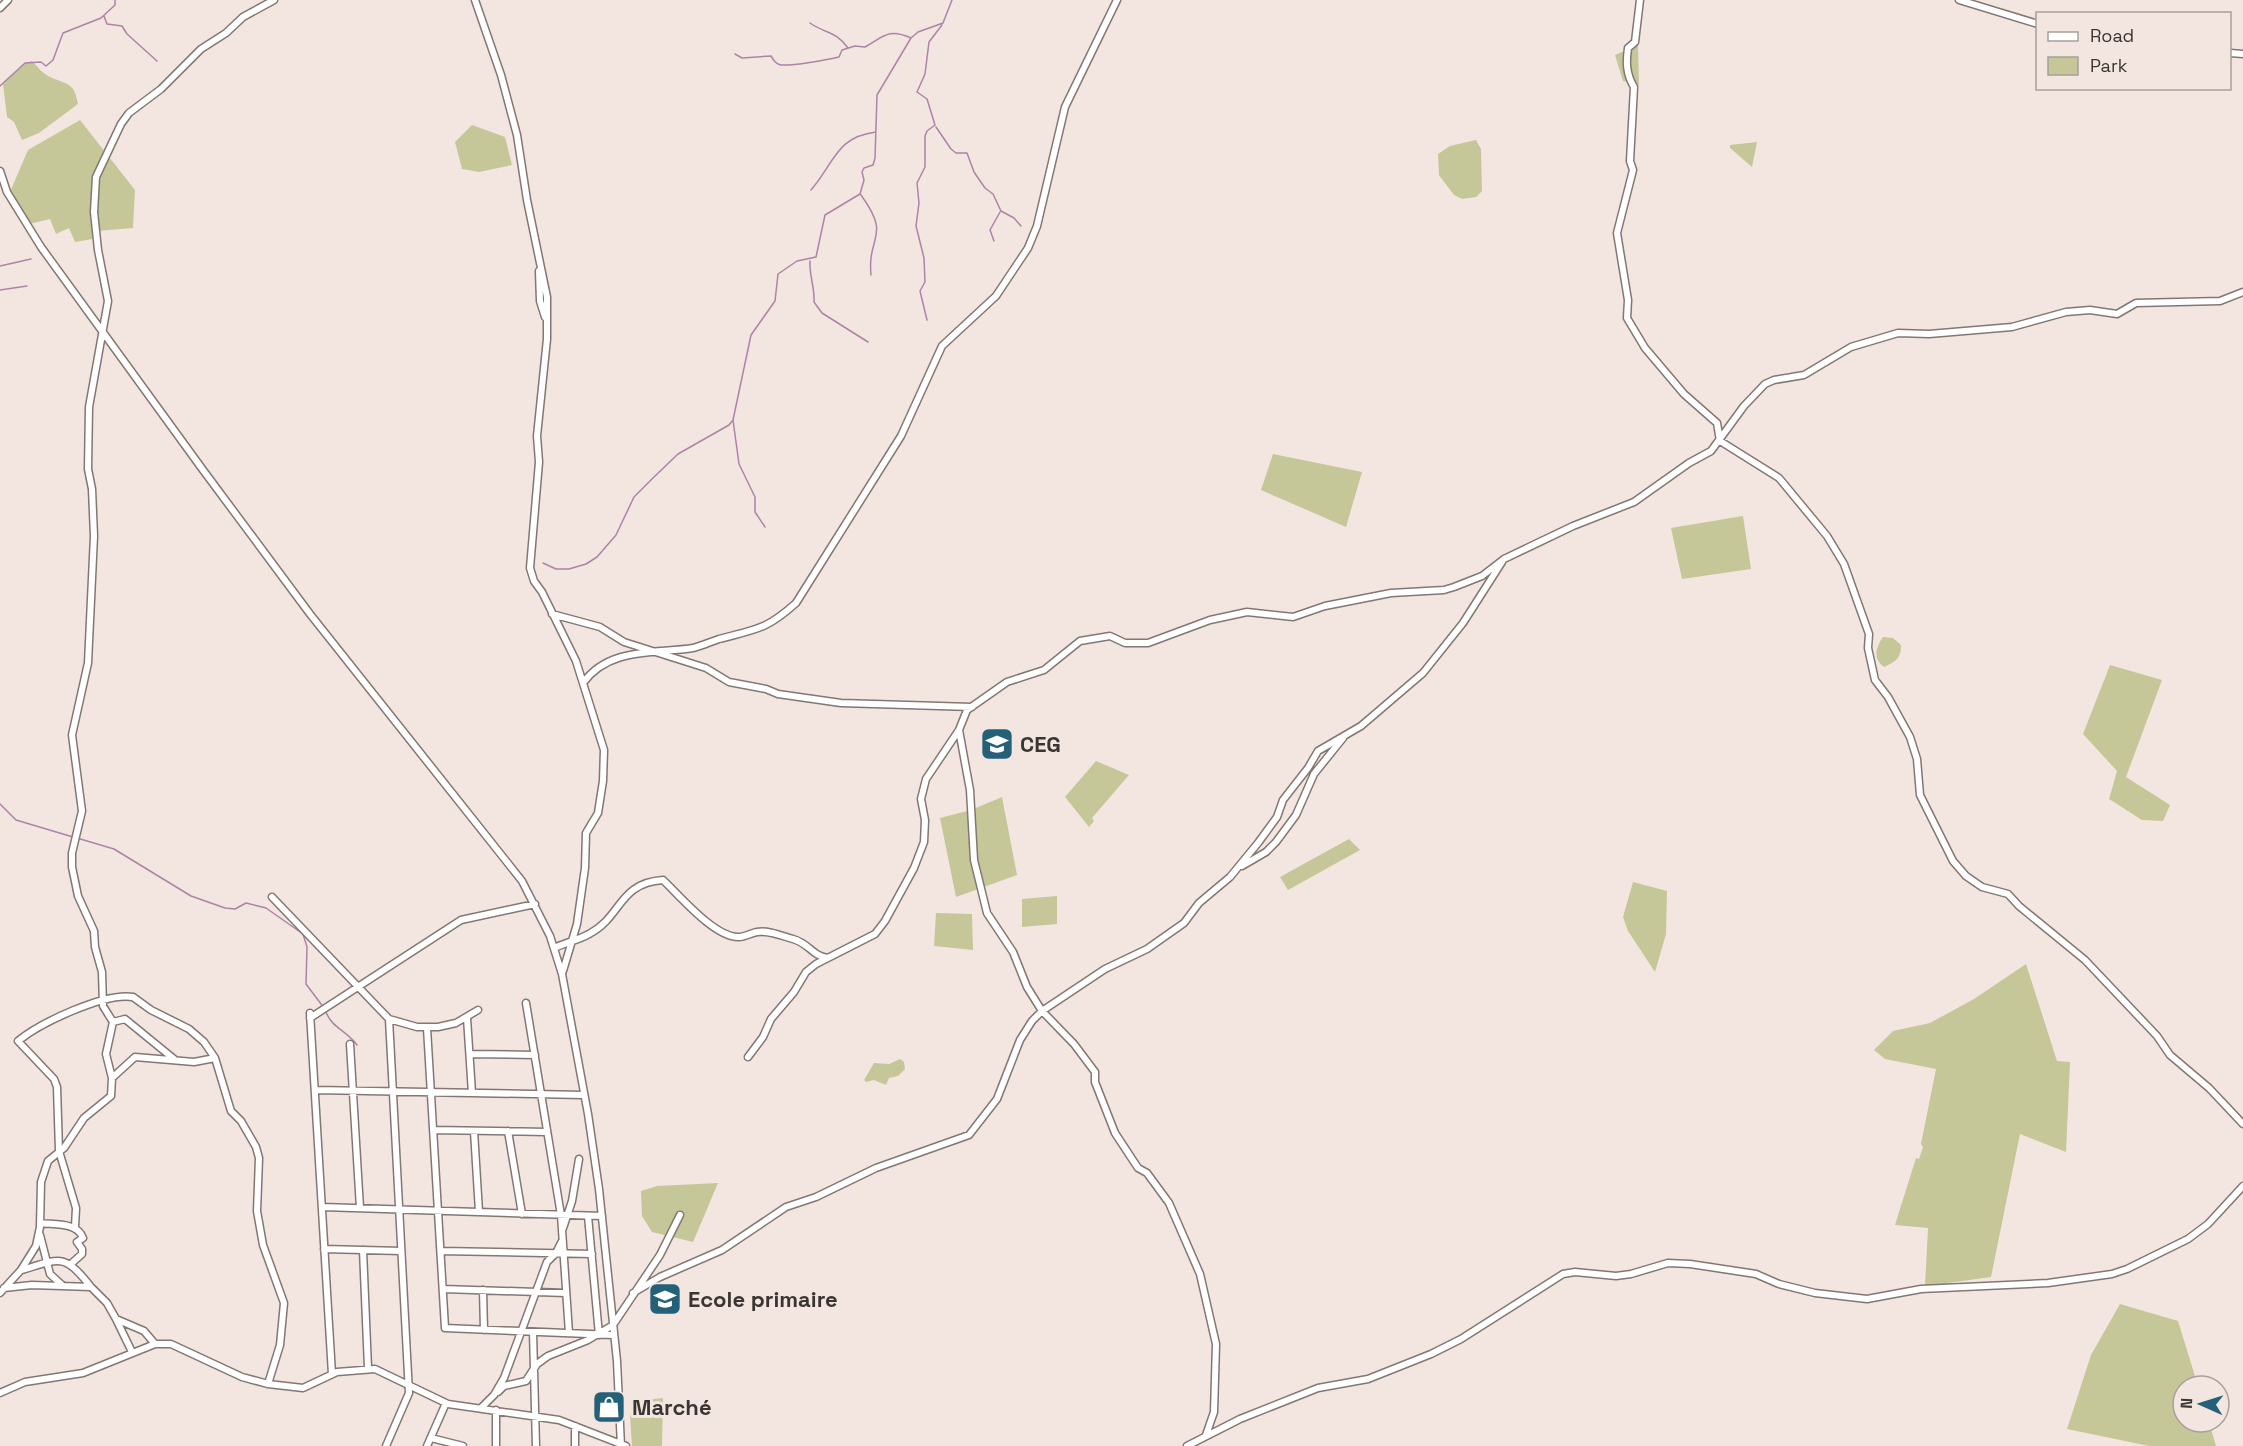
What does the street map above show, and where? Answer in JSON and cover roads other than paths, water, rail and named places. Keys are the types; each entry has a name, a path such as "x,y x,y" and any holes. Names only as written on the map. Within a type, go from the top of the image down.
{"street":[{"path":"0,8 8,0"},
{"path":"1,1289 21,1270 36,1246 43,1174 48,1161 67,1144 84,1118 110,1099 112,1078 106,1054 113,1022 102,1002 102,972 95,947 94,931 78,896 72,853 82,811 72,735 88,663 94,521 88,469 89,407 94,393 95,366 104,333 108,301 98,250 94,212 96,177 121,124 135,108 161,89 201,49 226,33 243,17 274,0"},
{"path":"474,0 501,75 518,135 547,297 547,329 537,436 539,462 530,568 534,581 552,614 583,683 601,736 604,762 598,813 586,832 585,868 577,924 562,974"},
{"path":"583,683 592,670 606,662 654,651 694,648 753,632 775,622 796,603 901,436 942,346 996,296 1028,248 1037,226 1065,107 1117,0"},
{"path":"1640,0 1635,42 1628,48 1626,61 1628,77 1634,87 1630,161 1633,170 1617,233 1628,300 1626,314 1645,348 1684,394 1717,423 1720,441 1779,478 1827,536 1844,564 1869,634 1868,648 1875,680 1910,737 1917,759 1920,795 1953,861 1966,876 1982,887 2008,894 2019,906 2085,960 2157,1036 2170,1054 2209,1088 2243,1124"},
{"path":"1959,0 2036,24"},
{"path":"0,171 16,210 104,333 310,614 522,881 534,904 554,948 562,974 584,1095 602,1216 623,1445 574,1426 535,1416 446,1403 409,1384 368,1368 332,1374 303,1388 268,1384 233,1373 176,1345 154,1344 83,1373 25,1382 0,1393"},
{"path":"748,1057 763,1037 771,1019 794,992 806,972 875,934 904,889 924,842 925,820 921,799 926,779 959,730 967,710 1007,682 1044,670 1085,638 1110,636 1125,643 1158,642 1210,620 1247,612 1293,617 1325,606 1391,593 1444,590 1482,576 1504,559 1573,526 1624,508 1711,451 1744,406 1765,384 1774,380 1804,375 1851,347 1898,333 1929,334 2012,327 2066,312 2090,310 2117,314 2136,303 2220,301 2243,292"},
{"path":"633,1293 660,1277 722,1250 786,1207 816,1197 876,1168 969,1135 997,1099 1020,1040 1042,1011 1105,969 1126,961 1163,939 1184,923 1199,903 1238,868 1264,836 1277,817 1283,800 1318,751 1371,719 1423,673 1463,623 1504,559"},
{"path":"552,614 600,627 624,642 706,668 729,682 766,689 778,694 841,703 948,704 973,707"},
{"path":"959,730 970,790 974,860 987,913 1013,952 1027,987 1042,1011 1074,1044 1095,1072 1095,1082 1115,1133 1138,1168 1147,1173 1158,1186 1182,1227 1196,1261 1216,1344 1214,1412 1206,1436"},
{"path":"1238,868 1266,852 1276,842 1296,814 1314,774 1328,754 1346,736"},
{"path":"554,948 590,934 606,921 631,890 641,884 663,880 703,920 732,936 740,938 761,931 775,934 805,942 815,955 828,958"},
{"path":"272,897 389,1019 403,1025 427,1028 456,1023 478,1010"},
{"path":"332,1374 310,1015 357,988 461,920 534,904"},
{"path":"75,1227 76,1208 59,1150 57,1087 54,1079 18,1041 68,1012 102,1002 133,997 151,1010 189,1029 215,1058 231,1111 246,1129 258,1154 257,1211 263,1245 284,1303 280,1345 268,1384"},
{"path":"526,1003 547,1132 564,1215"},
{"path":"467,1018 472,1093"},
{"path":"113,1022 125,1019 174,1059"},
{"path":"386,1446 409,1393 389,1019"},
{"path":"427,1028 446,1328 614,1335"},
{"path":"350,1044 360,1208"},
{"path":"470,1054 535,1055"},
{"path":"112,1078 135,1057 194,1062 215,1058"},
{"path":"315,1090 584,1095"},
{"path":"433,1130 547,1132"},
{"path":"474,1131 479,1212"},
{"path":"508,1131 522,1214"},
{"path":"569,1333 560,1253 564,1215 579,1159"},
{"path":"1186,1446 1240,1419 1318,1388 1368,1380 1431,1354 1461,1339 1563,1274 1575,1272 1616,1276 1668,1263 1690,1264 1756,1274 1779,1284 1815,1293 1867,1299 1922,1289 2048,1283 2112,1274 2127,1269 2194,1234 2208,1224 2243,1186"},
{"path":"322,1207 602,1216"},
{"path":"481,1408 504,1386 526,1381 537,1364 548,1356 599,1335 613,1325 660,1255 680,1215"},
{"path":"588,1216 599,1335"},
{"path":"40,1223 75,1227 82,1235 77,1242 83,1251 72,1263"},
{"path":"39,1232 50,1274 63,1286"},
{"path":"324,1249 401,1251"},
{"path":"363,1250 368,1368"},
{"path":"441,1251 592,1254"},
{"path":"494,1395 504,1378 547,1262 560,1253"},
{"path":"21,1270 46,1262 61,1260 72,1263 107,1303 132,1352"},
{"path":"1,1289 92,1287"},
{"path":"443,1289 566,1293"},
{"path":"483,1290 484,1330"},
{"path":"116,1319 144,1331 154,1344"},
{"path":"534,1332 536,1446"},
{"path":"427,1446 446,1403"},
{"path":"496,1410 496,1446"},
{"path":"574,1426 575,1446"},
{"path":"430,1438 463,1446"}],"waterway":[{"path":"0,86 25,63 41,62 46,66 53,60 63,33 101,18 115,5 115,0"},
{"path":"543,563 556,569 569,569 586,564 597,557 616,535 634,497 678,454 729,425 733,420 751,335 775,301 778,274 797,261 816,257 825,215 860,194 864,180 862,172 864,168 873,165 875,158 877,95 911,38 918,32 943,23 952,0"},
{"path":"104,16 107,24 122,26 127,34 157,61"},
{"path":"810,23 835,36 848,48"},
{"path":"927,320 920,291 925,282 924,258 916,226 919,203 917,183 925,167 925,136 927,131 935,125 927,99 917,92 925,74 929,42 942,25"},
{"path":"735,54 742,58 771,56 779,65 793,65 839,57 842,50 855,46 865,47 887,35 897,34 911,38"},
{"path":"936,127 951,149 956,153 967,153 974,172 985,188 993,194 1001,211 1014,218 1021,226"},
{"path":"811,190 844,145 852,139 876,132"},
{"path":"861,195 870,209 877,228 872,251 871,275"},
{"path":"994,241 990,230 1000,212"},
{"path":"0,266 31,259"},
{"path":"810,261 814,302 822,313 868,342"},
{"path":"0,290 27,286"},
{"path":"733,420 739,464 755,497 755,512 765,527"},
{"path":"0,804 16,820 73,837"},
{"path":"77,838 114,849 191,896 225,908 235,909 246,903 266,908 303,934 307,947 306,984 324,1008"},
{"path":"326,1012 332,1022 357,1045"}],"place":[{"name":"CEG","path":"997,744"},
{"name":"Ecole primaire","path":"665,1299"},
{"name":"Marché","path":"609,1407"}]}
